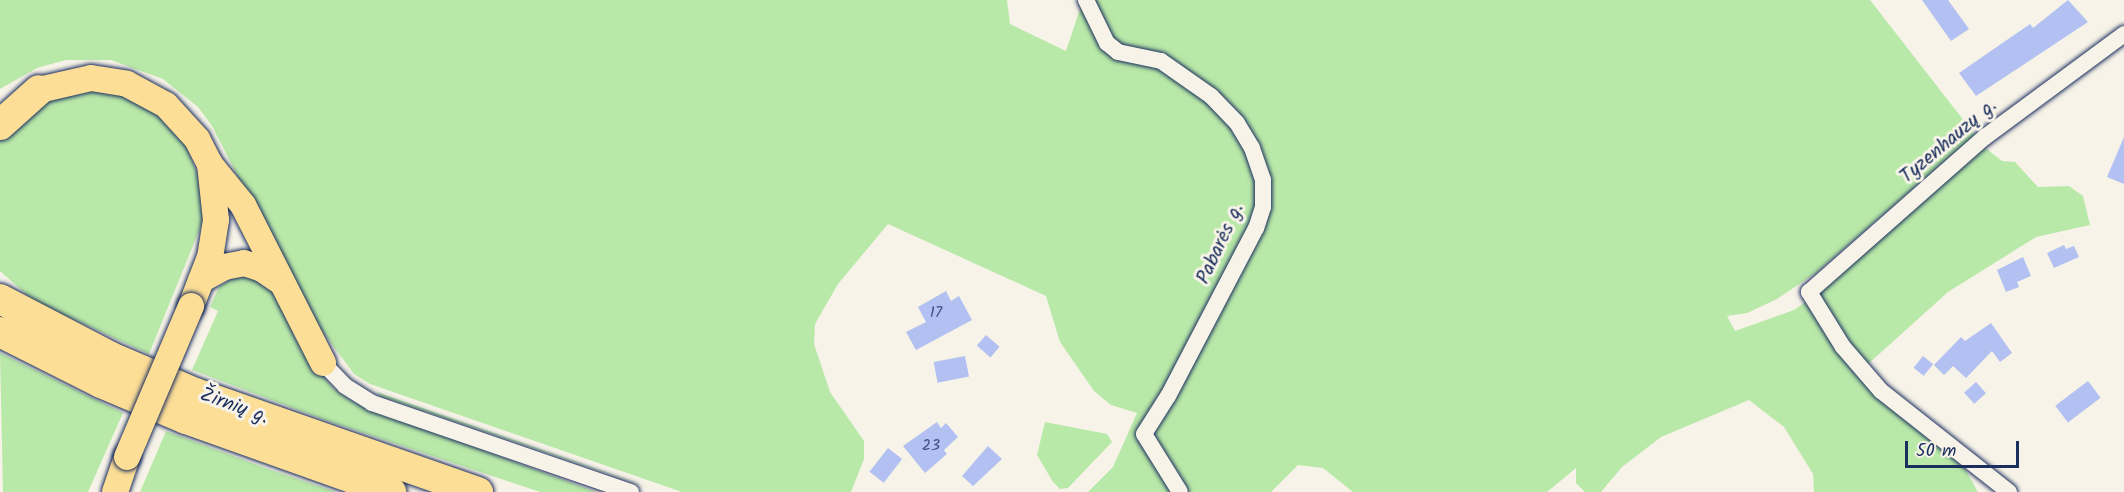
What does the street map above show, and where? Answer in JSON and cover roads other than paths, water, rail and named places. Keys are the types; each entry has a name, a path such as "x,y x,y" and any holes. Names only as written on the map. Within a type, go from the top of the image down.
{"highway":[{"path":"0,103 39,90"},
{"path":"0,125 39,90"},
{"path":"0,282 52,328"},
{"name":"Žirnių g.","path":"0,299 52,328 195,393 478,492"},
{"name":"Žirnių g.","path":"0,332 100,383 186,419 392,492"}],"main road":[{"path":"39,90 91,78 140,90 178,116 210,164 243,205 323,363"},
{"path":"117,479 210,257 216,220 210,164"},
{"path":"201,280 224,267 244,263 262,269 281,282"}],"street":[{"name":"Pabarės g.","path":"1086,0 1107,43 1118,52 1161,61 1211,96 1237,123 1252,148 1263,180 1263,207 1256,228 1168,396 1144,434 1180,492"},
{"name":"Tyzenhauzų g.","path":"2009,492 1881,392 1843,347 1809,292 1985,137 2124,34"},
{"path":"323,363 345,386 372,402 631,492"}]}
